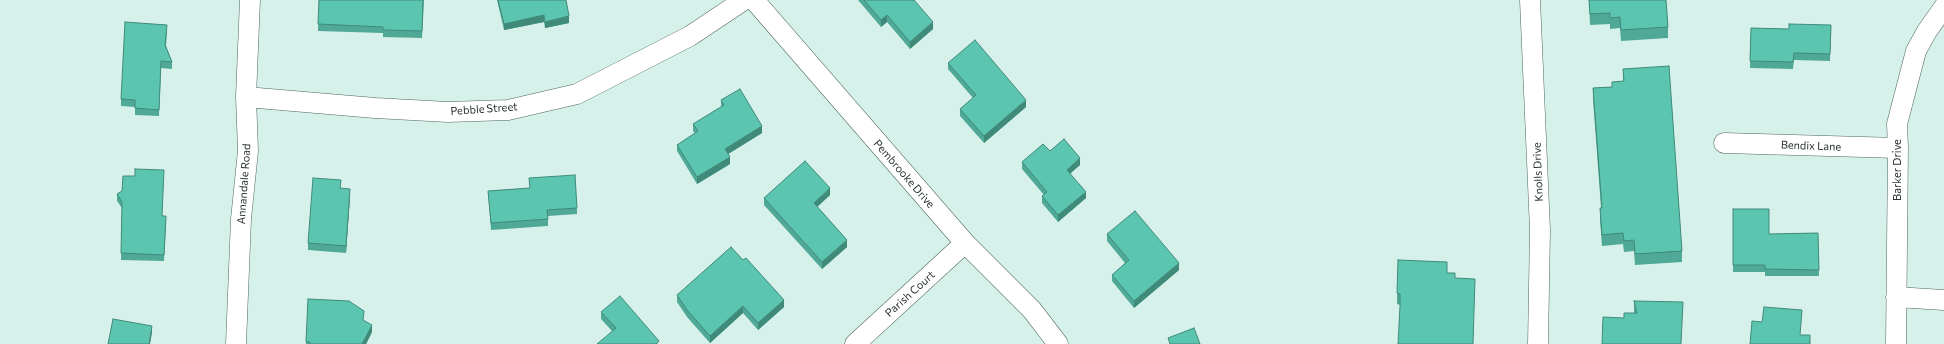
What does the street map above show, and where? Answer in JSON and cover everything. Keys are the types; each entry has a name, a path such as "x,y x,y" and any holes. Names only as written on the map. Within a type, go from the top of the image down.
{"street":[{"name":"Annandale Road","path":"236,344 241,219 248,150 246,97 250,0"},
{"name":"Pebble Street","path":"246,97 441,112 508,110 577,94 690,36 744,0"},
{"name":"Pembrooke Drive","path":"754,0 965,243 1032,310 1058,344"},
{"name":"Knolls Drive","path":"1530,0 1540,230 1538,344"},
{"name":"Barker Drive","path":"1896,344 1897,124 1916,52 1927,31 1944,7"},
{"name":"Bendix Lane","path":"1724,143 1898,148"},
{"name":"Parish Court","path":"855,344 965,243"},
{"path":"1896,297 1944,300"}],"building":[{"path":"319,0 423,0 422,31 383,30 383,27 318,24"},
{"path":"498,0 566,0 569,16 545,22 544,15 504,24"},
{"path":"864,0 914,0 933,22 910,42 887,15 881,20"},
{"path":"1589,0 1666,0 1668,27 1621,30 1620,17 1610,18 1610,13 1590,14"},
{"path":"125,22 167,25 165,45 172,62 161,61 159,110 135,108 135,100 121,99"},
{"path":"1789,24 1831,25 1830,54 1794,53 1793,62 1750,61 1751,28 1789,29"},
{"path":"975,40 1026,100 984,136 960,109 976,95 948,63"},
{"path":"1669,66 1682,251 1635,254 1634,240 1624,241 1623,233 1602,235 1600,208 1602,208 1593,88 1612,87 1612,82 1624,81 1623,69"},
{"path":"740,89 762,126 725,149 730,157 697,177 677,145 698,131 693,124 724,105 721,100"},
{"path":"1064,139 1080,158 1067,170 1086,192 1058,215 1042,196 1047,192 1022,162 1043,144 1050,151"},
{"path":"805,161 830,188 814,203 847,240 822,262 764,198"},
{"path":"135,169 164,170 162,216 166,216 164,255 121,253 122,202 117,194 122,191 123,176 135,176"},
{"path":"575,175 577,208 547,210 548,219 491,223 488,191 530,188 529,178"},
{"path":"313,178 341,180 340,188 350,189 346,246 308,243"},
{"path":"1733,209 1769,209 1769,234 1818,233 1819,270 1765,269 1765,265 1733,265"},
{"path":"1135,211 1179,263 1134,301 1112,275 1129,260 1107,234"},
{"path":"731,247 743,260 746,258 784,300 758,323 743,306 710,336 687,310 677,295"},
{"path":"1398,260 1447,262 1447,273 1455,273 1455,278 1475,279 1473,344 1398,344 1400,294 1397,293"},
{"path":"620,296 659,341 656,344 597,344 616,328 601,312"},
{"path":"308,299 349,301 364,311 363,320 372,325 362,344 310,344 310,342 306,342"},
{"path":"1634,301 1683,302 1681,344 1602,344 1603,317 1624,318 1624,313 1637,313"},
{"path":"1764,307 1802,310 1800,335 1810,335 1810,344 1750,344 1752,321 1762,322"},
{"path":"113,319 152,326 149,344 108,344"},
{"path":"1194,328 1200,344 1170,344 1168,338"}]}
